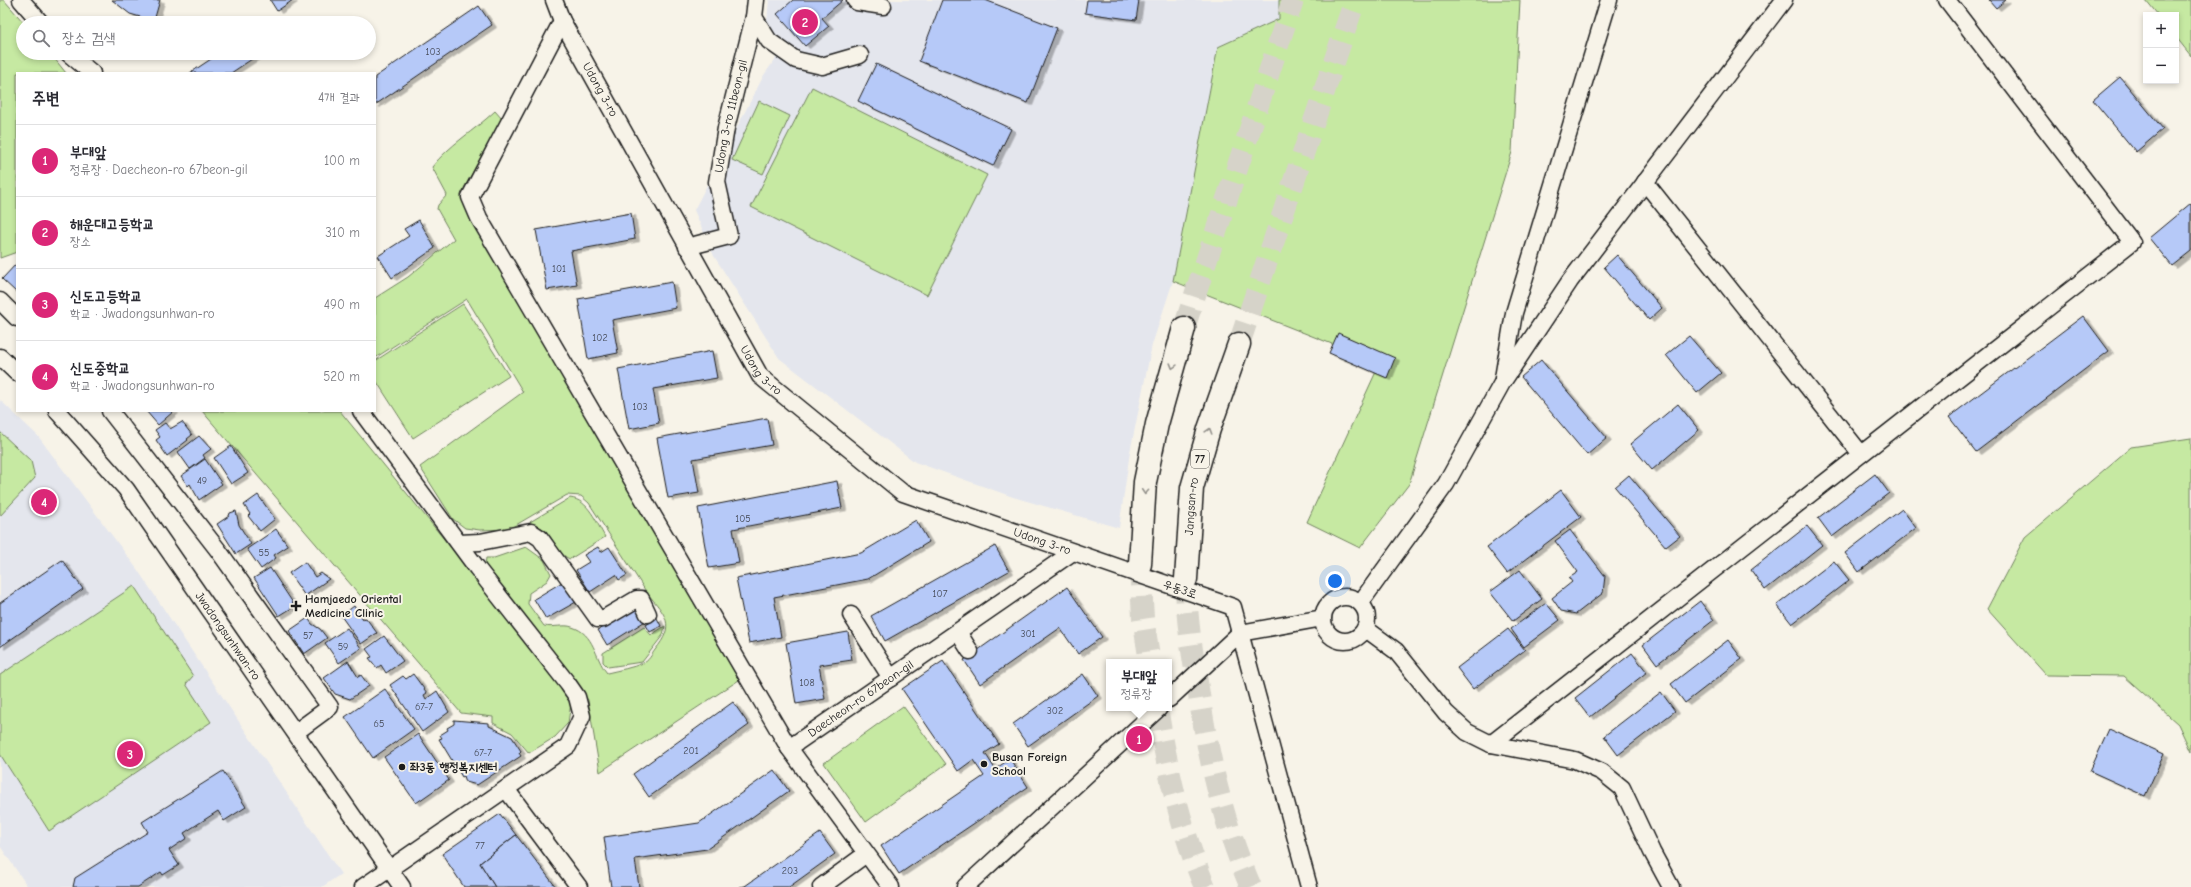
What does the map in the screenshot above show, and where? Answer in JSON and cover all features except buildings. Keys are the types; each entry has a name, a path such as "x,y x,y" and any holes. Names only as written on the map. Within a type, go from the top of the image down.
{"highway":[{"path":"1140,564 1146,482 1157,424 1184,328"},
{"name":"Jangsan-ro","path":"1186,579 1192,488 1209,429 1239,344"}],"street":[{"path":"21,0 35,16"},
{"name":"Udong 3-ro","path":"554,0 562,21 760,376 903,492 1073,552"},
{"name":"Udong 3-ro 11beon-gil","path":"687,247 730,236 717,182 726,128 754,18 756,0"},
{"path":"855,0 857,2 882,6"},
{"path":"1502,383 1514,312 1609,0"},
{"path":"1361,602 1446,484 1502,383 1570,281 1784,0"},
{"path":"1491,744 2132,242 1947,0"},
{"path":"754,18 769,41 796,60 822,66 860,55"},
{"path":"562,21 470,197 479,218 789,748 890,887"},
{"path":"76,60 91,72"},
{"path":"1646,182 1861,454"},
{"path":"0,301 16,317"},
{"path":"0,357 16,372"},
{"name":"Jwadongsunhwan-ro","path":"58,412 126,489 296,732 402,887"},
{"path":"111,412 218,550 330,707 296,732"},
{"path":"362,412 459,543 568,684 576,697 582,716 568,746 363,887"},
{"path":"459,543 480,542 531,532 540,538 598,619 603,619 637,599 641,599 648,614"},
{"name":"Daecheon-ro 67beon-gil","path":"789,748 1073,552"},
{"name":"우동3로","path":"1073,552 1233,607 1240,633"},
{"path":"1348,596 1361,602 1368,614 1366,629 1355,639 1340,640 1328,632 1323,618 1328,604 1340,597 1348,596"},
{"path":"851,615 891,678"},
{"path":"1172,696 1240,633 1323,618"},
{"path":"1366,629 1396,650 1446,712 1467,732 1491,744 1575,760 1602,772 1622,788 1652,852 1671,887"},
{"path":"958,632 970,650"},
{"path":"1240,633 1309,887"},
{"path":"965,887 1156,711"},
{"path":"506,789 579,887"},
{"path":"821,887 866,854"}],"shaded area":[{"path":"769,0 1279,0 1279,19 1218,47 1173,281 1152,345 1130,452 1119,528 1013,497 915,462 779,358 714,256 694,210 764,75 779,54 767,21"},
{"path":"0,400 38,436 137,569 341,874 322,887 28,887 0,846"}],"green space":[{"path":"0,0 4,0 18,16 16,16 16,60 56,60 65,72 16,72 16,252 0,258"},
{"path":"1279,0 1520,0 1512,152 1409,484 1360,548 1307,522 1380,363 1173,281 1218,47 1279,19"},
{"path":"2146,0 2191,0 2191,56 2179,41 2179,12 2156,12"},
{"path":"812,87 987,175 927,295 751,207"},
{"path":"759,101 790,116 763,174 732,160"},
{"path":"495,111 502,119 464,188 468,213 739,680 600,772 588,700 485,565 486,558 494,558 526,547 544,560 551,574 547,581 529,593 528,604 544,626 569,626 580,630 590,640 607,673 634,666 648,660 665,634 667,627 663,614 647,593 589,503 581,496 567,495 509,529 480,530 465,528 453,519 420,467 523,392 467,299 376,357 376,297 408,277 454,239 437,209 438,205 447,195 432,167 446,152"},
{"path":"463,304 509,376 413,438 376,381 376,360"},
{"path":"203,412 341,412 560,682 571,703 568,723 555,737 529,753 512,733 493,723 493,717 461,713"},
{"path":"0,432 31,461 35,478 0,516"},
{"path":"2191,438 2191,752 2178,724 2124,676 2046,675 1987,609 2025,537 2131,447"},
{"path":"570,498 577,500 587,507 605,537 570,559 560,552 545,530 533,526 530,522"},
{"path":"134,586 193,676 186,684 211,722 49,831 0,754 0,675"},
{"path":"665,626 663,635 642,662 608,667 603,662 603,653 644,627 651,635"},
{"path":"903,706 946,764 866,822 824,763"}],"tunnel":[{"path":"1184,328 1293,0"},
{"path":"1239,344 1355,0"},
{"path":"1140,564 1143,618 1150,659"},
{"path":"1186,579 1188,621 1202,713 1212,764 1232,839 1251,887"},
{"path":"1158,711 1165,753 1182,822 1196,866 1205,887"}],"place":[{"name":"해운대고등학교","path":"805,22"},
{"name":"신도중학교","path":"44,502"},
{"name":"Hamjaedo Oriental Medicine Clinic","path":"296,606"},
{"name":"부대앞","path":"1139,739"},
{"name":"신도고등학교","path":"130,754"},
{"name":"Busan Foreign School","path":"984,764"},
{"name":"좌3동 행정복지센터","path":"402,767"}]}
